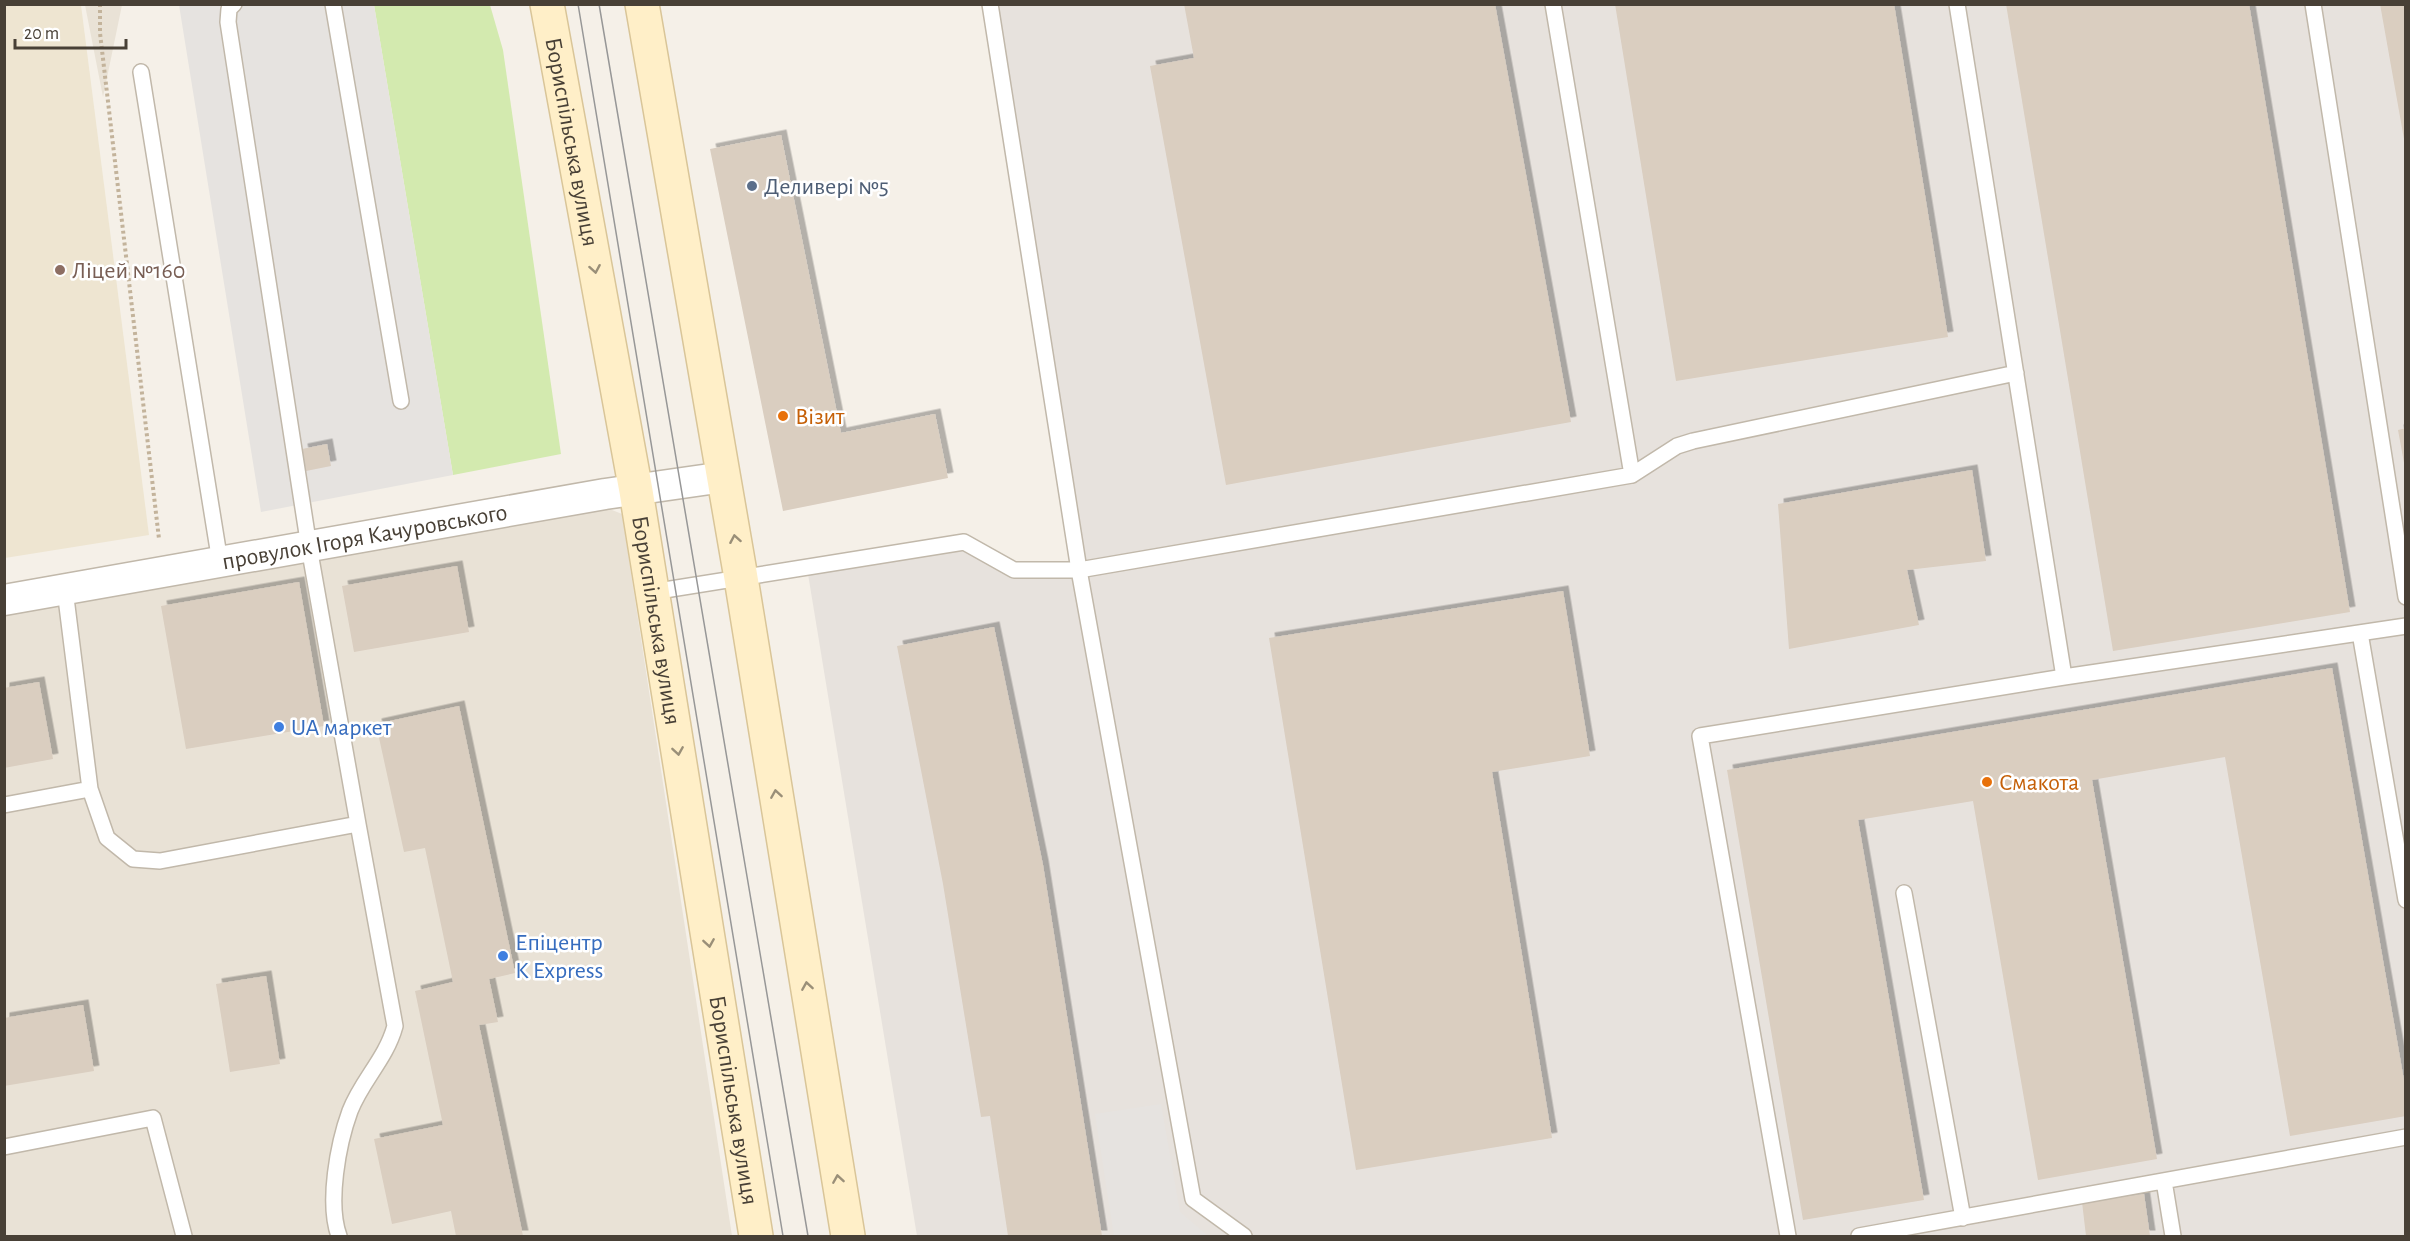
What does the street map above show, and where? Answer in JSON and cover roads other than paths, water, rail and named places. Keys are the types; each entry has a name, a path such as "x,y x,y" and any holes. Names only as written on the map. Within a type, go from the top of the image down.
{"main road":[{"name":"Бориспільська вулиця","path":"547,4 636,491 756,1236"},
{"path":"642,4 741,578 848,1236"}],"street":[{"name":"провулок Ігоря Качуровського","path":"4,600 605,494 724,477"}],"lane":[{"path":"234,4 229,9 228,22 309,547 395,1026 390,1044 351,1110 348,1120 338,1161 334,1221 339,1236"},
{"path":"333,4 401,401"},
{"path":"990,4 1079,570 1193,1199 1244,1236"},
{"path":"1553,4 1632,475"},
{"path":"1957,4 2064,677"},
{"path":"2313,4 2406,597"},
{"path":"141,72 220,562"},
{"path":"652,592 964,542 1014,570 1079,570 1632,475 1677,446 1693,441 2016,373"},
{"path":"64,590 90,789 106,838 133,859 160,861 358,824"},
{"path":"1788,1236 1700,736 2064,677 2406,626"},
{"path":"2360,633 2406,900"},
{"path":"4,805 90,789"},
{"path":"1904,893 1963,1218"},
{"path":"4,1147 153,1118 184,1236"},
{"path":"1859,1236 2406,1137"},
{"path":"2164,1181 2173,1236"}],"tram line":[{"path":"578,4 783,1236"},
{"path":"599,4 808,1236"}],"place":[{"name":"Деливері №5","path":"752,186"},
{"name":"Ліцей №160","path":"60,270"},
{"name":"Візит","path":"783,416"},
{"name":"UA маркет","path":"279,727"},
{"name":"Смакота","path":"1987,782"},
{"name":"Епіцентр К Express","path":"503,956"}]}
